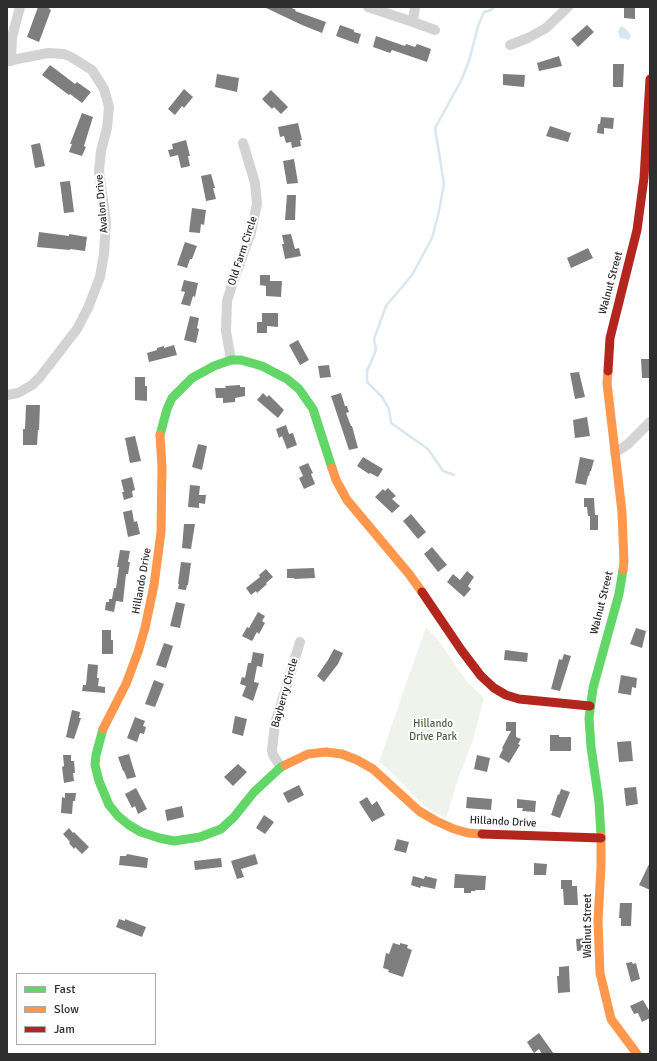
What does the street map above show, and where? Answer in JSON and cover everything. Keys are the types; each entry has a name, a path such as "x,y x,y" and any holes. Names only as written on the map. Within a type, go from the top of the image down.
{"street":[{"path":"9,61 12,37 20,7"},
{"path":"368,7 435,30"},
{"path":"412,22 415,7"},
{"path":"510,45 528,38 546,28 568,7"},
{"name":"Avalon Drive","path":"7,395 18,393 32,385 40,377 77,329 88,308 100,277 104,254 106,222 99,171 101,151 107,128 109,107 104,89 92,70 71,56 48,52 9,61"},
{"name":"Walnut Street","path":"637,1054 611,1019 600,973 598,915 601,838 599,802 591,746 589,718 598,666 619,594 624,562 622,512 607,383 610,338 637,230 644,178 650,79"},
{"name":"Old Farm Circle","path":"231,360 226,331 227,301 251,232 257,204 256,183 243,143"},
{"name":"Hillando Drive","path":"590,706 519,699 506,695 494,688 481,676 409,574 347,500 336,480 313,409 305,396 288,379 262,366 241,360 231,360 214,366 186,383 172,398 167,409 160,434 162,466 161,532 154,585 145,628 126,684 101,734 96,755 95,765 99,781 109,804 118,816 141,832 159,838 174,841 200,837 221,829 234,818 254,792 281,767 308,754 326,752 342,754 373,769 418,811 454,829 468,833 497,835 601,838"},
{"path":"615,453 628,444 650,422"},
{"name":"Bayberry Circle","path":"281,767 273,755 272,750 275,724 300,642"}],"green space":[{"name":"Hillando Drive Park","path":"426,627 439,641 467,682 484,698 473,740 459,776 446,818 431,811 422,804 379,762"}],"shaded area":[{"path":"621,26 631,35 629,40 619,36 618,31"}],"building":[{"path":"38,7 50,7 49,9 51,10 39,42 27,37"},
{"path":"264,7 290,7 296,10 295,11 326,22 322,33"},
{"path":"624,7 635,7 635,19 624,18"},
{"path":"340,25 361,34 358,44 336,36"},
{"path":"587,25 594,32 578,47 571,39"},
{"path":"376,36 405,46 406,44 415,47 417,44 431,49 427,62 392,50 390,53 373,47"},
{"path":"559,56 562,66 539,71 537,63"},
{"path":"613,64 624,64 623,87 613,87"},
{"path":"50,65 75,84 77,82 91,92 82,103 42,75"},
{"path":"217,74 239,78 237,92 215,87"},
{"path":"503,74 525,75 524,87 503,85"},
{"path":"184,89 193,97 184,108 182,106 175,115 168,109"},
{"path":"271,90 288,107 281,114 274,107 272,109 262,99"},
{"path":"82,113 93,117 84,146 86,147 82,156 69,152 72,144 70,144"},
{"path":"601,117 614,118 613,129 604,128 604,134 597,133 598,124 600,124"},
{"path":"298,123 302,140 300,140 301,146 292,148 291,142 286,143 284,136 280,137 278,127"},
{"path":"550,126 571,133 568,142 546,136"},
{"path":"186,140 190,156 188,156 190,166 181,168 178,155 170,157 168,150 173,149 172,144"},
{"path":"40,143 45,166 35,168 31,145"},
{"path":"294,159 298,183 287,184 283,161"},
{"path":"211,174 216,199 206,201 201,176"},
{"path":"70,181 74,212 64,213 60,182"},
{"path":"287,195 296,195 295,220 285,220"},
{"path":"192,208 206,210 204,225 201,224 200,233 189,232"},
{"path":"39,232 87,237 85,251 37,247"},
{"path":"291,234 295,249 299,248 301,256 285,259 282,235"},
{"path":"185,242 197,246 187,268 177,265"},
{"path":"588,248 593,258 571,268 567,258"},
{"path":"260,275 270,275 270,281 282,281 281,297 266,296 266,286 260,285"},
{"path":"184,280 198,283 195,297 193,296 190,306 181,304 185,292 181,291"},
{"path":"262,313 278,313 278,327 267,326 267,333 257,333 257,322 262,322"},
{"path":"190,316 199,318 197,328 199,329 196,343 184,340"},
{"path":"298,340 309,360 300,365 289,345"},
{"path":"174,345 177,355 149,362 147,353 157,350 157,348 164,346 164,348"},
{"path":"641,359 650,359 650,378 642,378"},
{"path":"329,365 331,377 320,378 318,366"},
{"path":"579,372 585,397 575,399 570,373"},
{"path":"135,377 145,377 145,386 147,386 147,401 135,400"},
{"path":"240,385 240,387 245,387 245,396 235,398 235,402 223,403 223,398 216,398 215,388 226,388 225,386"},
{"path":"263,393 267,397 269,395 284,410 278,418 257,400"},
{"path":"341,393 345,406 347,406 349,412 346,413 352,426 358,448 349,450 331,396"},
{"path":"26,405 40,405 37,445 23,445"},
{"path":"587,417 590,436 575,438 573,420"},
{"path":"286,425 289,434 293,433 297,445 287,449 282,436 279,438 276,429"},
{"path":"135,436 141,461 130,463 125,438"},
{"path":"198,444 207,446 202,470 192,467"},
{"path":"363,457 383,469 378,477 370,473 369,474 357,466"},
{"path":"580,457 594,460 586,485 575,483"},
{"path":"308,463 313,473 311,474 315,484 304,489 299,478 303,476 299,467"},
{"path":"132,477 135,490 132,491 133,497 124,500 121,480"},
{"path":"190,485 200,486 199,495 206,495 205,504 199,503 199,508 188,507"},
{"path":"388,488 396,496 392,499 400,506 392,513 375,497 383,489 385,491"},
{"path":"584,498 594,498 595,515 598,515 598,530 590,530 590,516 588,516 587,507 584,507"},
{"path":"132,510 134,522 137,521 140,534 128,537 123,512"},
{"path":"411,514 426,532 418,539 403,521"},
{"path":"184,524 195,524 191,549 182,548"},
{"path":"432,547 447,565 438,572 424,554"},
{"path":"120,550 130,551 128,562 130,562 128,574 126,574 123,602 116,601 114,612 105,610 106,602 109,602 109,599 112,599 114,588 116,588 119,567 117,567"},
{"path":"181,562 191,563 186,590 178,589"},
{"path":"314,568 315,578 287,578 287,569"},
{"path":"266,569 273,577 257,593 256,591 251,595 246,588 260,577 259,575"},
{"path":"467,571 474,577 468,586 471,589 464,597 447,582 453,574 460,580"},
{"path":"176,602 185,604 180,628 170,626"},
{"path":"258,612 265,616 262,621 265,623 259,634 257,632 252,641 242,636 247,627 249,628"},
{"path":"636,628 646,631 642,648 630,644"},
{"path":"102,630 111,630 113,654 102,654"},
{"path":"164,643 173,646 166,668 156,665"},
{"path":"334,649 343,653 338,664 324,682 317,676"},
{"path":"505,650 528,653 527,662 504,660"},
{"path":"253,652 264,654 262,667 257,666 254,682 259,683 253,701 242,696 246,686 240,684 242,677 245,678 248,663 251,663"},
{"path":"564,654 571,656 560,691 551,689 559,659 562,660"},
{"path":"88,664 98,665 98,686 105,687 105,693 82,691 83,685 86,685"},
{"path":"621,675 637,678 636,688 632,687 631,695 618,693"},
{"path":"154,680 164,684 155,707 145,704"},
{"path":"72,710 80,712 79,718 81,718 74,739 66,737"},
{"path":"235,716 247,719 243,736 232,733"},
{"path":"135,717 145,721 143,726 146,727 144,734 140,733 137,742 127,738"},
{"path":"506,722 516,722 516,737 521,739 518,744 520,745 509,763 499,757 511,731 506,731"},
{"path":"550,735 571,737 571,751 550,751"},
{"path":"631,741 633,761 619,762 617,742"},
{"path":"129,754 136,777 127,779 118,757"},
{"path":"63,755 71,755 71,761 74,761 74,781 64,783 62,767 64,766"},
{"path":"477,755 490,758 487,772 474,769"},
{"path":"238,764 247,772 233,786 224,777"},
{"path":"299,785 304,795 288,803 283,793"},
{"path":"636,787 638,804 626,806 624,788"},
{"path":"136,788 147,809 138,814 135,806 132,808 125,794"},
{"path":"561,789 570,792 560,818 551,815"},
{"path":"65,793 76,793 75,801 73,801 72,814 61,813 62,797 65,798"},
{"path":"367,797 372,805 377,801 385,815 372,822 359,802"},
{"path":"467,797 492,799 491,810 466,808"},
{"path":"517,799 536,801 535,812 522,811 523,808 517,808"},
{"path":"182,806 184,817 167,821 165,810"},
{"path":"264,815 274,822 265,834 256,828"},
{"path":"69,828 89,847 82,854 75,847 74,849 63,834"},
{"path":"397,839 409,842 406,853 394,850"},
{"path":"127,854 148,858 147,868 119,865 120,856 126,856"},
{"path":"255,854 258,864 241,869 244,877 237,879 231,861"},
{"path":"221,858 222,867 195,870 194,861"},
{"path":"650,862 650,890 639,885"},
{"path":"534,863 547,864 546,875 534,875"},
{"path":"455,874 486,876 485,890 476,890 471,891 471,893 464,893 464,888 454,888"},
{"path":"413,876 424,879 425,876 437,879 435,889 421,886 420,888 411,885"},
{"path":"561,880 572,880 572,886 577,886 578,905 564,905"},
{"path":"620,903 632,903 631,926 621,926 621,918 619,918"},
{"path":"119,919 125,921 125,919 146,927 142,937 116,927"},
{"path":"586,938 587,950 577,951 576,939"},
{"path":"393,943 408,945 407,948 412,950 403,977 388,972 389,970 383,968 386,953 389,954"},
{"path":"632,962 633,964 636,963 640,979 631,982 626,963"},
{"path":"569,966 570,992 558,993 557,976 559,976 559,967"},
{"path":"643,1000 650,1012 650,1018 642,1022 638,1013 634,1014 630,1006"},
{"path":"539,1033 554,1054 542,1054 539,1049 534,1053 527,1042"}],"waterway":[{"path":"454,475 443,471 428,449 391,423 389,409 382,397 367,382 367,371 376,350 374,339 386,306 412,275 432,238 444,184 435,128 461,81 469,61 478,26 484,12 491,10 494,7"}],"traffic: fast":[{"path":"160,435 167,409 172,398 192,378 214,366 231,360 241,360 262,366 287,379 299,389 313,409 332,468"},
{"path":"601,836 599,802 591,747 589,718 593,688 619,594 623,570"},
{"path":"103,729 95,765 99,781 109,805 118,816 141,832 174,841 200,837 221,829 234,817 254,792 285,765"}],"traffic: slow":[{"path":"608,371 607,383 622,512 623,570"},
{"path":"103,729 126,684 138,652 145,628 154,585 161,532 162,467 160,435"},
{"path":"332,468 336,480 347,500 409,574 422,592"},
{"path":"285,765 308,754 326,752 342,754 373,769 419,811 436,821 468,833 482,834"},
{"path":"601,836 598,921 600,973 611,1019 637,1054"}],"traffic: jam":[{"path":"608,371 610,338 637,230 644,178 650,79"},
{"path":"422,592 462,651 481,676 494,688 506,695 519,699 590,706"},
{"path":"482,834 601,838"}]}
